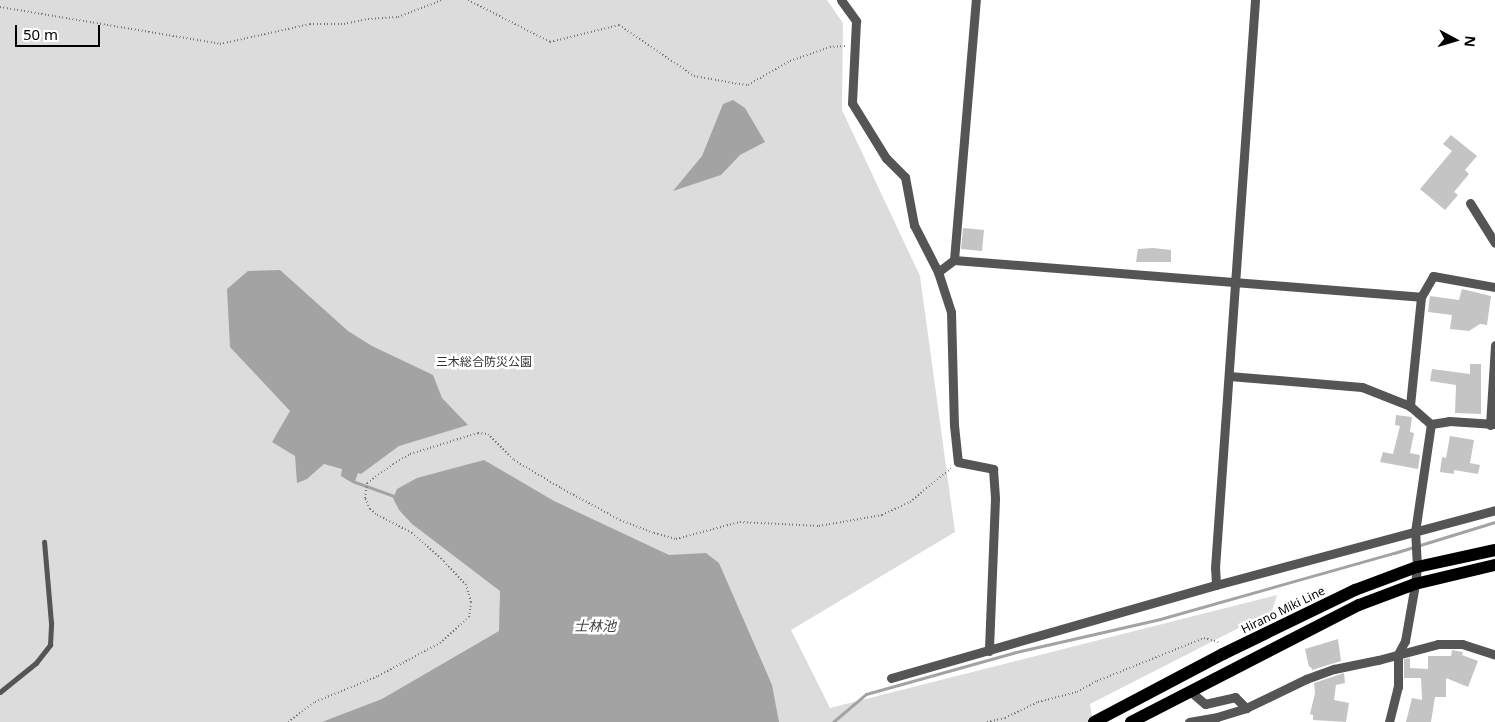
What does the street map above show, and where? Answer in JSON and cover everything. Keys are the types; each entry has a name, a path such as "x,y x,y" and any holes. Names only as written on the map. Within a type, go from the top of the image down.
{"main road":[{"name":"Hirano Miki Line","path":"1094,722 1223,654 1355,590 1417,567 1495,550"},
{"path":"1131,722 1359,605 1416,584 1495,565"}],"street":[{"path":"841,0 856,21 852,103 886,158 905,177 914,225 938,272 951,312 954,425 958,462 993,469 995,499 989,651"},
{"path":"954,260 976,0"},
{"path":"1216,584 1215,568 1254,0"},
{"path":"1470,203 1495,243"},
{"path":"938,272 954,260 1422,297"},
{"path":"1410,406 1422,297 1433,276 1495,287"},
{"path":"1431,424 1449,421 1492,425 1495,345"},
{"path":"1229,376 1362,387 1410,406 1431,424"},
{"path":"1389,722 1398,687 1398,654 1405,641 1416,584 1415,532 1431,424"},
{"path":"891,678 1216,584 1495,510"},
{"path":"1189,722 1217,717 1246,708 1324,672 1438,644 1462,644 1495,655"},
{"path":"1190,692 1205,704 1235,697 1246,708"}],"lane":[{"path":"0,692 36,664 50,645 51,623 44,542"}],"path":[{"path":"0,7 220,44 310,24 344,24 398,17 442,0"},
{"path":"468,0 550,42 618,25 694,76 732,83 748,84 790,61 830,47 855,46"},
{"path":"288,722 315,702 378,676 440,644 469,617 471,602 466,585 419,538 406,529 383,519 370,509 365,498 367,483 410,454 463,437 483,433 495,438 514,460 561,488 620,520 676,539 740,522 819,526 882,515 910,502 958,462"},
{"path":"988,722 1005,718 1038,702 1077,692 1098,681 1204,638 1219,643 1223,654"}],"green space":[{"name":"三木総合防災公園","path":"0,0 827,0 843,23 842,110 920,276 955,532 791,630 830,708 1277,595 1272,611 1090,704 1093,722 0,722"}],"water":[{"path":"733,100 745,108 765,142 740,155 721,175 673,191 702,156 723,104"},
{"path":"280,270 348,331 372,346 433,375 442,398 468,425 399,446 361,474 358,473 354,484 341,476 342,469 324,464 307,479 297,483 295,456 272,442 290,411 230,347 227,289 248,271"},
{"name":"士林池","path":"484,460 554,501 669,555 706,553 719,563 772,685 779,722 322,722 382,699 499,631 500,591 412,524 399,510 393,498 397,489 417,478"}],"building":[{"path":"1451,135 1477,156 1465,170 1469,174 1454,192 1458,195 1445,210 1420,189 1452,151 1443,144"},
{"path":"963,228 984,230 982,251 961,249"},
{"path":"1138,249 1171,250 1171,262 1136,262"},
{"path":"1462,289 1491,296 1487,325 1480,324 1469,331 1450,329 1452,315 1428,312 1430,296 1459,300"},
{"path":"1470,364 1481,364 1481,414 1455,413 1456,385 1430,381 1432,369 1470,374"},
{"path":"1396,415 1412,417 1410,432 1414,433 1410,453 1420,455 1418,469 1380,462 1383,452 1393,454 1400,426 1395,425"},
{"path":"1450,436 1474,440 1470,463 1480,465 1478,474 1454,470 1454,474 1440,472 1442,457 1446,458"},
{"path":"1338,639 1341,661 1312,670 1309,667 1305,649"},
{"path":"1452,650 1463,652 1462,655 1478,661 1468,687 1446,678 1446,697 1435,697 1431,722 1406,722 1412,698 1422,700 1421,678 1404,678 1404,659 1410,658 1410,668 1428,669 1428,656 1451,656"},
{"path":"1344,673 1345,683 1336,685 1334,700 1349,703 1346,722 1313,720 1313,715 1310,714 1315,693 1314,683"}],"waterway":[{"path":"355,482 394,496"},
{"path":"833,722 866,694 1016,652 1160,619 1394,553 1495,522"}]}
